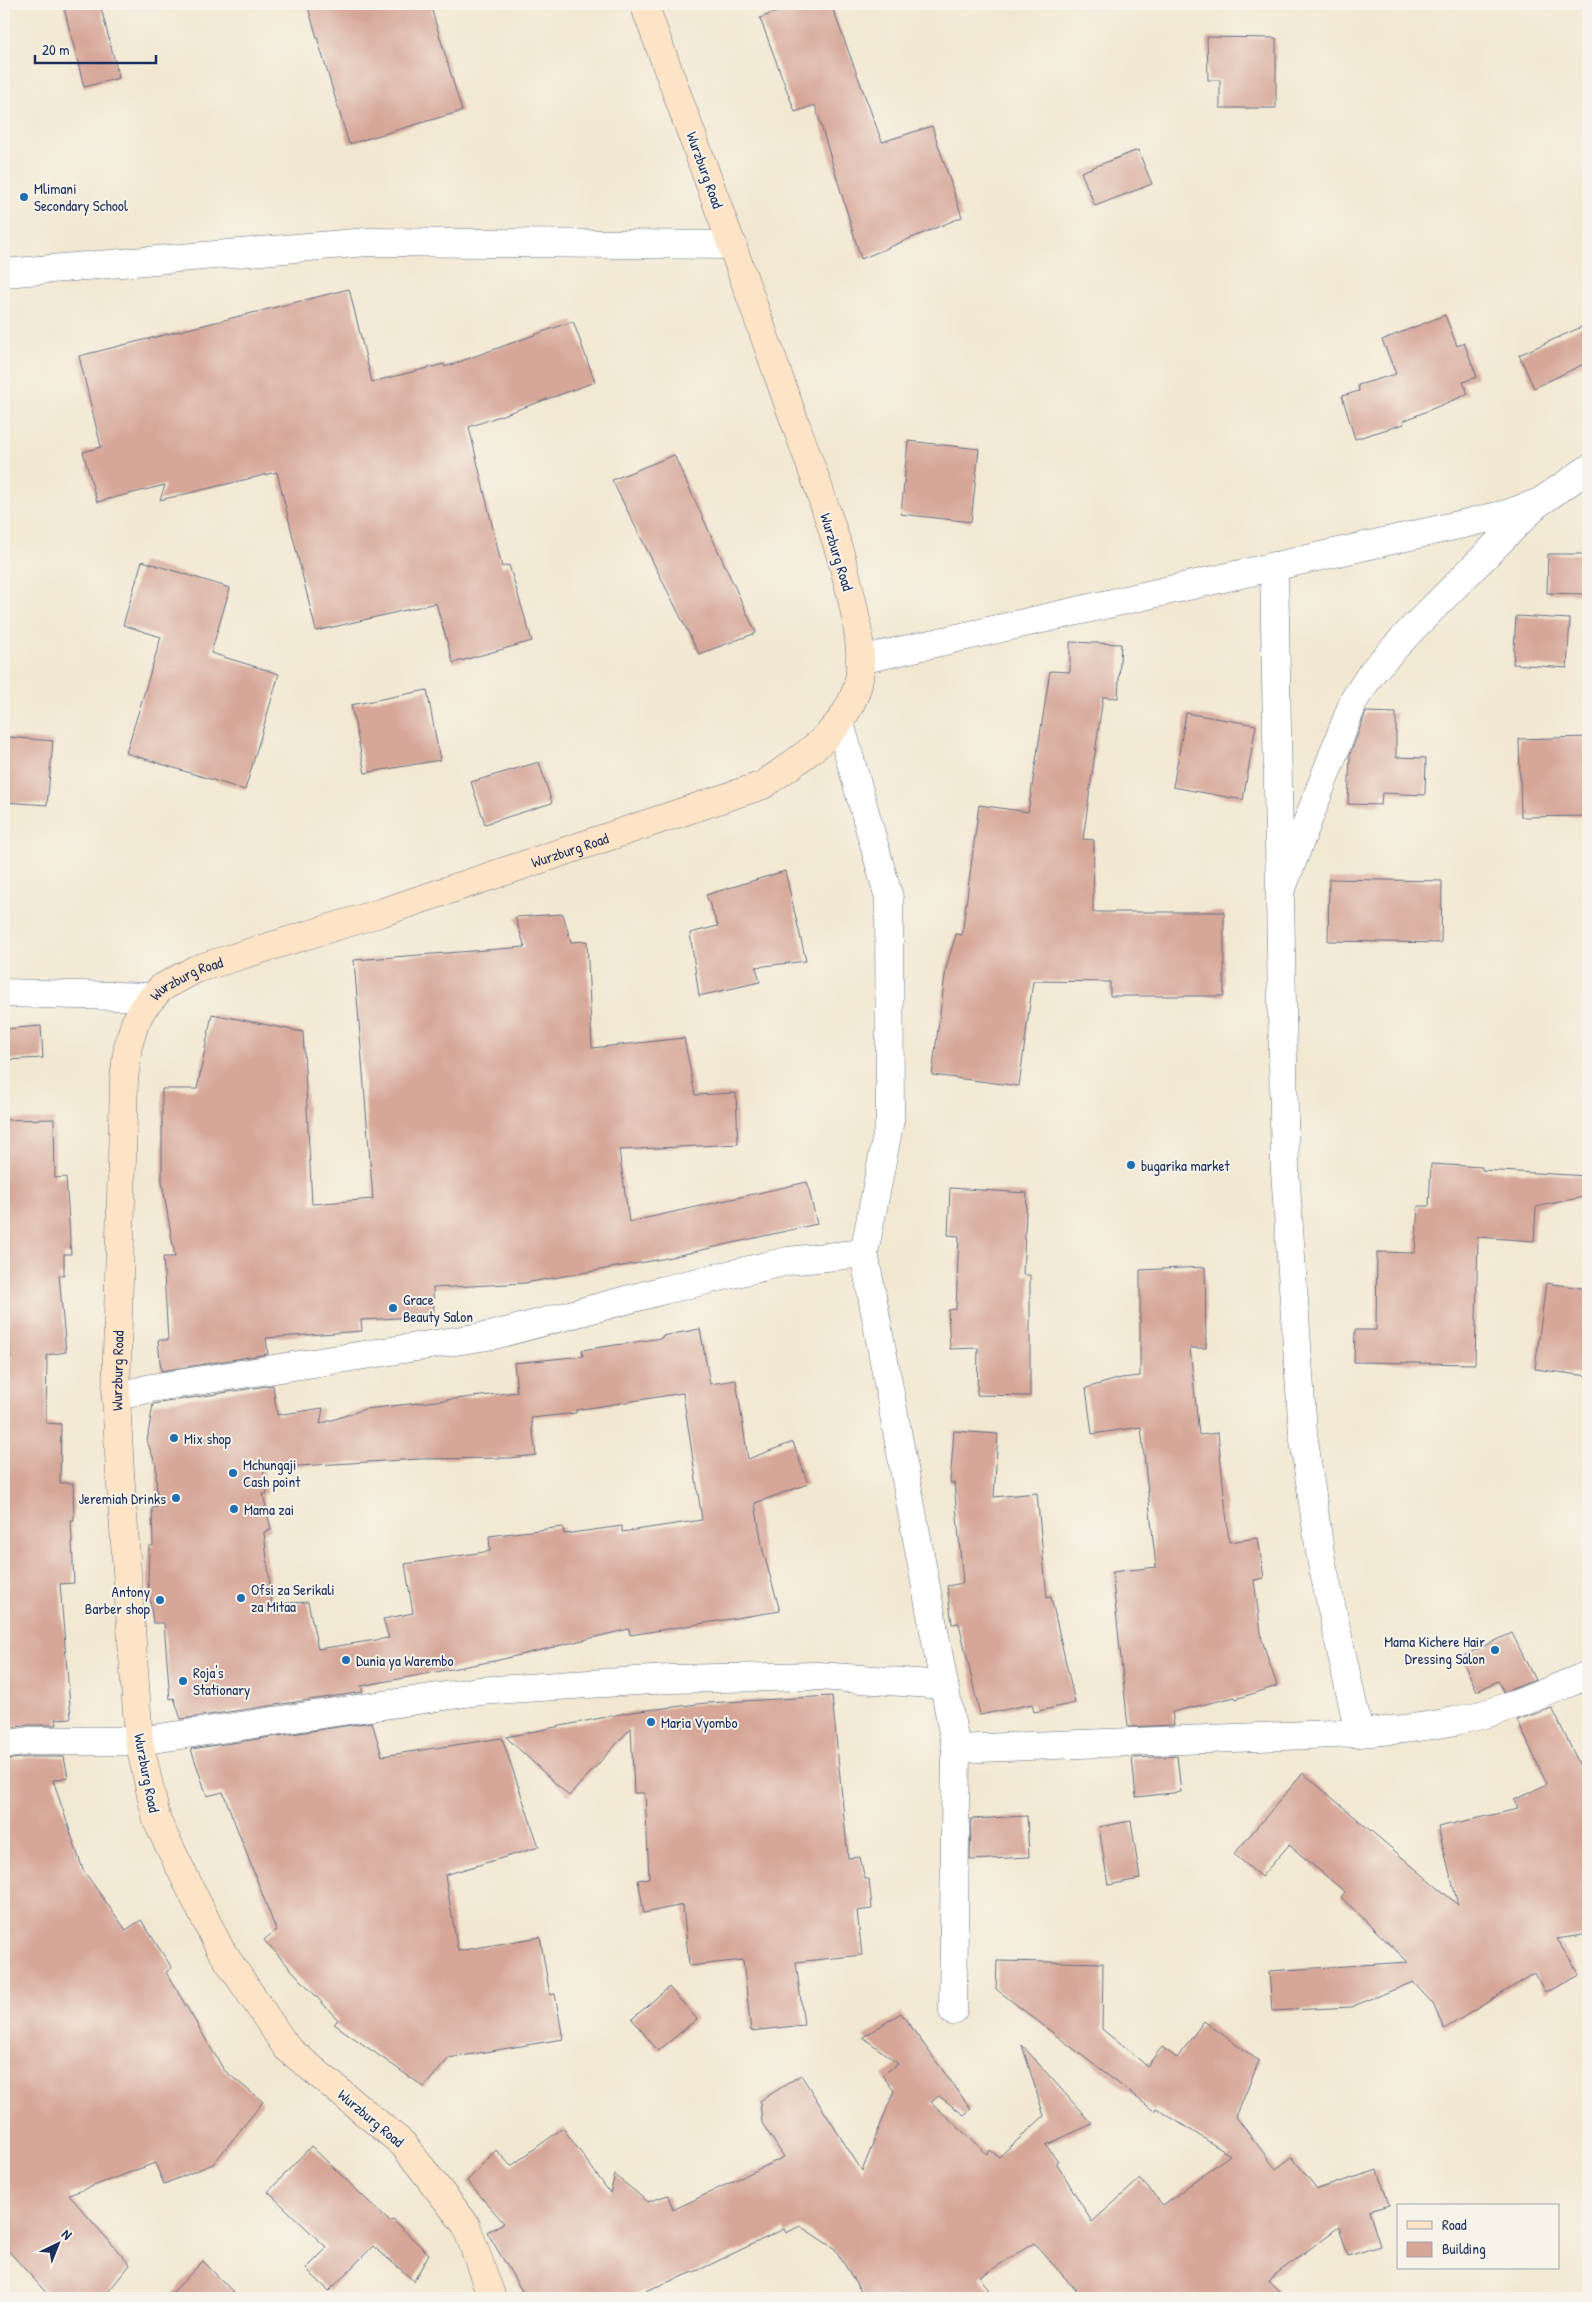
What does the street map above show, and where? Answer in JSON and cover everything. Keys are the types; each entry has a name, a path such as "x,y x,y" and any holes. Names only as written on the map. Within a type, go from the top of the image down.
{"main road":[{"name":"Wurzburg Road","path":"492,2298 466,2226 403,2144 287,2048 219,1947 157,1821 139,1740 116,1397 124,1079 128,1046 135,1023 161,988 196,969 392,909 762,785 806,754 840,724 857,688 860,660 854,611 834,536 733,245 644,4"}],"street":[{"path":"4,273 367,242 733,245"},
{"path":"1279,897 1354,700 1373,671 1412,629 1540,502 1588,469"},
{"path":"860,660 1507,514 1540,502"},
{"path":"1274,566 1285,1170 1303,1433 1321,1559 1359,1733"},
{"path":"840,724 889,898 890,1120 864,1253 956,1750 953,2012"},
{"path":"4,993 153,997"},
{"path":"116,1397 170,1384 494,1335 664,1290 788,1261 864,1253"},
{"path":"956,1750 1403,1730 1449,1723 1512,1706 1588,1675"},
{"path":"4,1744 29,1741 139,1740 479,1691 668,1679 820,1676 944,1685"}],"building":[{"path":"63,4 100,4 119,78 84,87"},
{"path":"307,4 430,4 462,111 349,144"},
{"path":"798,4 831,4 882,142 932,126 962,217 861,259 815,105 795,112 760,18"},
{"path":"1207,37 1276,38 1276,108 1220,108 1220,80 1208,80"},
{"path":"1138,150 1152,184 1095,206 1081,172"},
{"path":"349,289 372,382 444,364 445,367 573,321 595,382 469,427 502,567 509,565 532,641 453,663 436,603 316,631 277,472 160,500 165,485 97,502 83,452 101,447 79,356"},
{"path":"1445,315 1457,346 1464,343 1477,377 1463,382 1468,394 1403,421 1404,424 1355,439 1342,396 1359,391 1358,385 1396,374 1382,340"},
{"path":"1588,324 1588,362 1534,388 1519,355"},
{"path":"908,441 979,449 971,522 901,514"},
{"path":"674,455 756,633 699,654 612,480"},
{"path":"1548,554 1588,554 1588,594 1547,593"},
{"path":"142,561 230,588 211,653 279,674 245,790 126,753 161,637 123,625"},
{"path":"1516,616 1570,619 1567,668 1513,664"},
{"path":"1070,642 1121,644 1118,698 1103,697 1083,839 1094,840 1093,912 1224,912 1224,996 1110,996 1110,982 1033,981 1019,1086 932,1075 946,968 956,934 962,935 979,805 1028,812 1050,671 1070,672"},
{"path":"427,690 440,760 365,773 351,705"},
{"path":"1366,712 1396,713 1396,757 1426,758 1425,795 1382,793 1381,805 1348,804 1350,755"},
{"path":"1186,713 1256,725 1243,800 1173,787"},
{"path":"8,737 53,741 47,805 4,802"},
{"path":"1588,737 1588,816 1521,817 1519,739"},
{"path":"539,762 552,803 485,824 471,782"},
{"path":"785,871 806,961 756,967 760,982 699,996 690,933 718,926 706,895"},
{"path":"1329,879 1442,881 1441,943 1328,941"},
{"path":"563,914 571,942 587,941 592,1048 684,1038 695,1095 736,1093 738,1144 619,1150 629,1222 807,1182 817,1224 662,1259 525,1283 433,1288 434,1316 361,1320 362,1331 266,1338 268,1354 161,1371 158,1340 168,1340 163,1257 175,1257 162,1182 162,1089 197,1089 212,1014 303,1032 312,1204 373,1199 354,960 525,947 515,917"},
{"path":"41,1026 43,1058 4,1060 4,1029"},
{"path":"54,1119 55,1178 66,1177 71,1254 64,1254 64,1275 59,1275 66,1352 47,1355 46,1423 61,1424 60,1483 73,1483 74,1520 71,1520 74,1583 60,1584 71,1718 56,1719 57,1725 29,1725 4,1729 4,1358 11,1358 4,1289 4,1120"},
{"path":"1431,1164 1482,1167 1482,1170 1588,1176 1588,1196 1536,1207 1534,1241 1478,1237 1475,1364 1354,1362 1355,1330 1376,1330 1377,1252 1415,1253 1418,1206 1429,1206"},
{"path":"950,1188 1027,1193 1023,1275 1030,1275 1030,1396 977,1395 978,1348 950,1349 948,1310 956,1309 959,1236 948,1235"},
{"path":"1205,1267 1206,1348 1190,1348 1199,1435 1218,1433 1229,1542 1258,1538 1264,1578 1254,1580 1262,1640 1277,1686 1236,1699 1235,1697 1172,1712 1174,1725 1128,1727 1112,1572 1156,1567 1141,1427 1092,1434 1086,1388 1121,1378 1140,1376 1140,1270"},
{"path":"1546,1283 1588,1289 1588,1376 1535,1369"},
{"path":"700,1329 710,1384 736,1380 748,1459 793,1442 808,1484 755,1503 763,1551 780,1611 630,1635 629,1629 499,1660 361,1686 363,1692 181,1719 174,1698 170,1699 164,1623 153,1623 148,1583 149,1546 153,1546 152,1508 157,1507 156,1465 147,1441 153,1404 273,1385 277,1415 323,1408 320,1424 365,1409 517,1392 514,1363 583,1356 582,1350 662,1338 662,1336","holes":["683,1393 702,1520 622,1532 622,1526 564,1534 563,1527 489,1536 490,1551 405,1564 413,1613 383,1619 389,1638 318,1649 308,1602 272,1604 264,1532 271,1530 263,1494 267,1494 263,1468 420,1459 510,1458 536,1455 531,1418 576,1413 576,1410"]},
{"path":"954,1431 998,1434 994,1497 1037,1493 1047,1598 1051,1597 1075,1703 1034,1712 1032,1704 980,1715 959,1623 952,1624 947,1586 963,1583 954,1483 950,1483"},
{"path":"1512,1633 1535,1680 1504,1692 1498,1681 1477,1691 1461,1657"},
{"path":"832,1696 848,1858 860,1857 865,1879 869,1879 872,1909 857,1911 862,1955 796,1962 804,2025 751,2031 743,1960 689,1966 683,1905 644,1913 638,1880 649,1878 645,1793 634,1793 631,1728 569,1796 506,1737 631,1712 707,1703"},
{"path":"1552,1708 1588,1782 1588,1934 1557,1939 1580,1975 1545,1993 1535,1973 1444,2029 1433,2004 1413,1982 1351,2007 1272,2011 1269,1971 1408,1962 1341,1897 1345,1892 1289,1845 1261,1877 1234,1854 1303,1773 1458,1905 1438,1827 1518,1809 1514,1800 1547,1784 1517,1720"},
{"path":"372,1722 382,1756 502,1738 539,1847 445,1875 458,1951 540,1937 550,1995 555,1994 563,2039 449,2058 424,2087 334,2024 338,2020 264,1940 276,1930 223,1792 207,1796 191,1749"},
{"path":"1177,1756 1181,1792 1136,1797 1132,1758"},
{"path":"30,1757 64,1757 68,1777 53,1780 83,1870 126,1930 141,1920 172,1968 166,1972 224,2070 263,2102 213,2164 164,2184 155,2163 69,2195 130,2265 103,2298 51,2298 4,2246 4,1760"},
{"path":"1027,1816 1029,1857 970,1860 971,1819"},
{"path":"1131,1821 1140,1879 1108,1885 1099,1827"},
{"path":"997,1961 1103,1963 1102,2029 1147,2066 1162,2047 1177,2058 1204,2021 1259,2061 1236,2117 1276,2169 1292,2157 1317,2189 1378,2170 1389,2205 1369,2211 1380,2246 1348,2256 1339,2227 1268,2280 1286,2298 1083,2298 1034,2243 980,2277 994,2298 865,2298 835,2249 800,2226 786,2233 784,2229 699,2270 627,2298 526,2298 487,2232 504,2223 467,2181 496,2150 511,2166 563,2128 610,2193 615,2175 648,2202 668,2195 673,2210 784,2157 762,2123 760,2101 801,2075 862,2171 894,2091 882,2075 898,2064 863,2037 901,2013 971,2109 964,2115 939,2096 931,2102 987,2154 990,2150 999,2157 1044,2116 1022,2045 1092,2124 1046,2145 1058,2161 1056,2162 1092,2222 1140,2179 1163,2205 1230,2155 1156,2108 1154,2111 996,1989"},
{"path":"669,1987 697,2019 658,2051 632,2019"},
{"path":"311,2146 390,2222 393,2220 429,2254 414,2281 373,2246 329,2291 306,2269 327,2248 268,2192"},
{"path":"203,2261 239,2298 167,2298"}],"place":[{"name":"Mlimani Secondary School","path":"24,197"},
{"name":"bugarika market","path":"1131,1165"},
{"name":"Grace Beauty Salon","path":"393,1308"},
{"name":"Mix shop","path":"174,1438"},
{"name":"Mchungaji Cash point","path":"233,1473"},
{"name":"Jeremiah Drinks","path":"176,1498"},
{"name":"Mama zai","path":"234,1509"},
{"name":"Ofsi za Serikali za Mitaa","path":"241,1598"},
{"name":"Antony Barber shop","path":"160,1600"},
{"name":"Mama Kichere Hair Dressing Salon","path":"1495,1650"},
{"name":"Dunia ya Warembo","path":"346,1660"},
{"name":"Roja's Stationary","path":"183,1681"},
{"name":"Maria Vyombo","path":"651,1722"}]}
